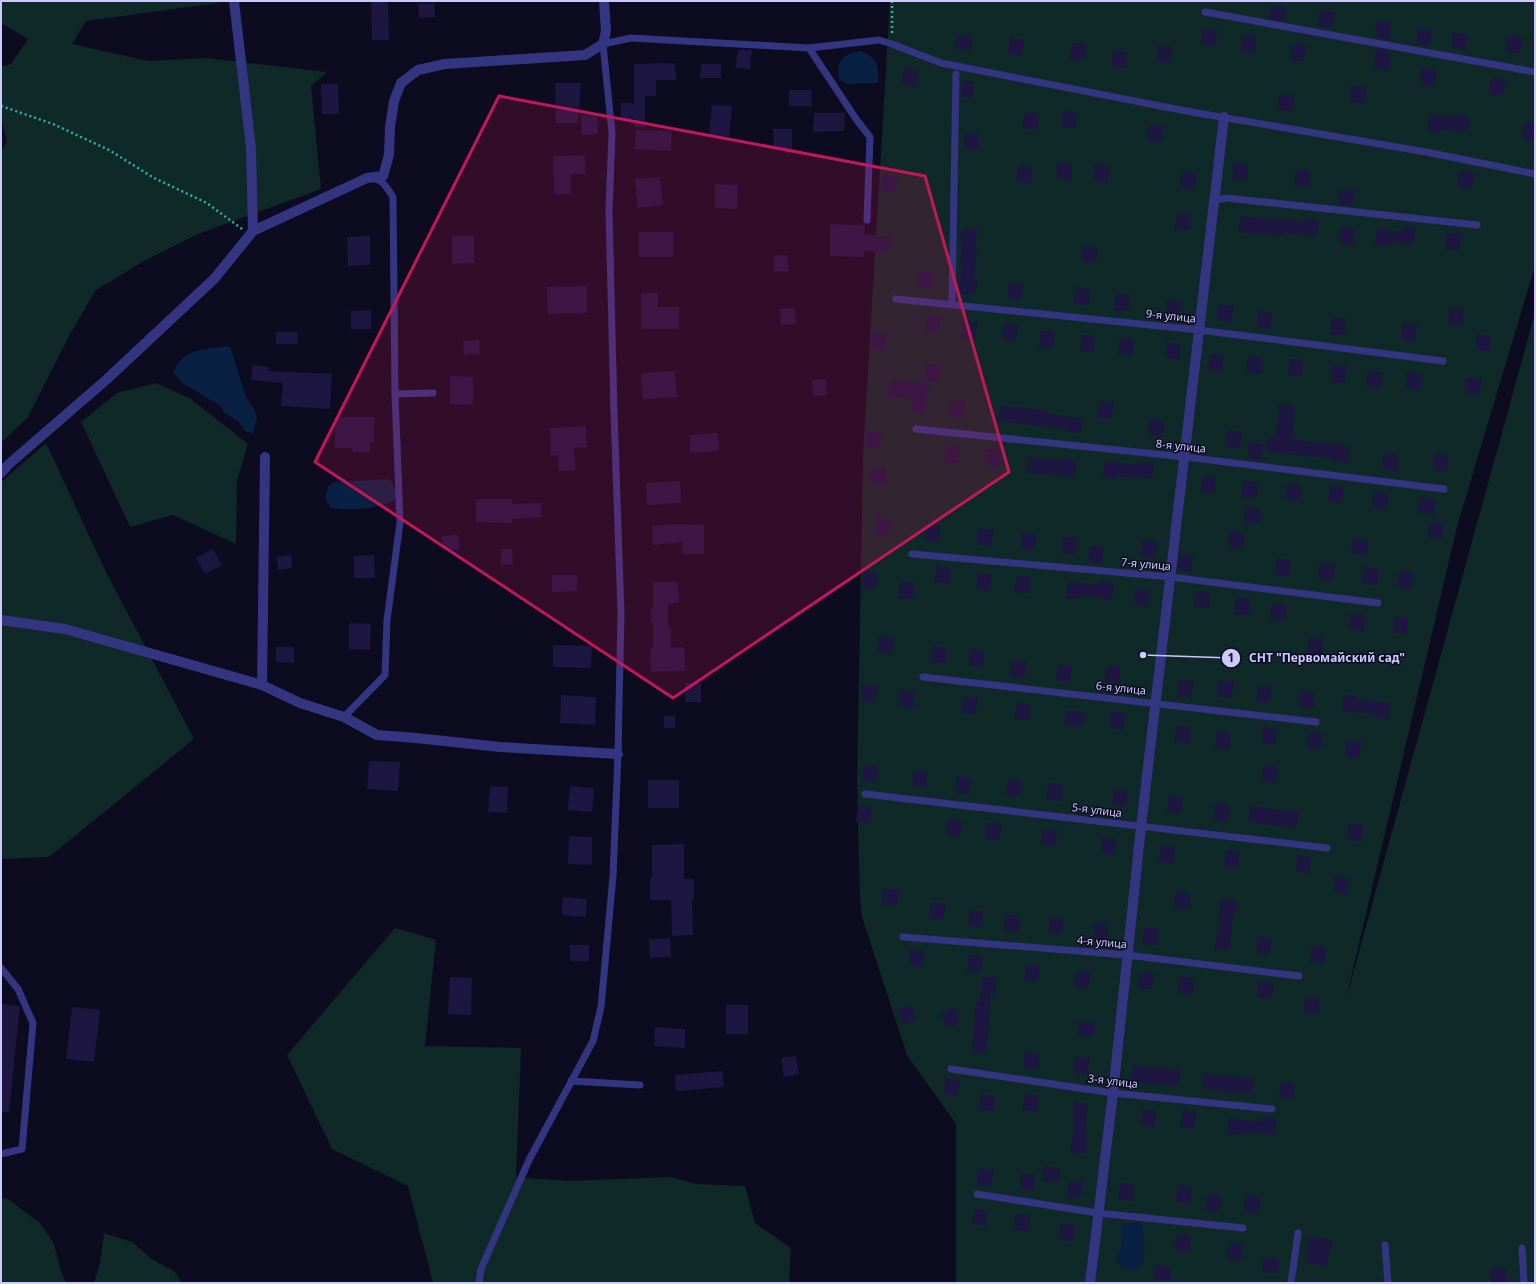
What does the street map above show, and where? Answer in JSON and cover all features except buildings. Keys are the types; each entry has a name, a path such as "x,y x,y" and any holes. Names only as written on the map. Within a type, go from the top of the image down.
{"street":[{"path":"234,1 251,148 250,234"},
{"path":"1,473 9,464 106,380 214,279 250,234 368,178 383,176 389,155 390,127 394,101 401,83 418,70 445,64 585,55 603,44 606,31 604,1"},
{"path":"1090,1283 1113,1093 1141,827 1224,117"},
{"path":"262,685 265,457"},
{"path":"1,620 65,629 262,685 300,703 344,717 378,735 500,747 618,754"}],"lane":[{"path":"1204,12 1535,72"},
{"path":"479,1283 481,1269 529,1160 593,1042 601,1007 613,876 618,754 621,613 609,211 612,133 603,44 631,38 809,48 879,40 941,62 1186,111 1426,152 1535,174"},
{"path":"809,48 856,119 870,137 867,220"},
{"path":"952,304 956,74"},
{"path":"344,717 385,675 386,620 400,523 395,394 393,197 385,185 378,179 368,178"},
{"path":"1214,200 1227,198 1478,225"},
{"name":"9-я улица","path":"896,299 1199,330 1442,361"},
{"path":"395,394 433,393"},
{"name":"8-я улица","path":"916,428 1185,457 1444,489"},
{"name":"7-я улица","path":"912,554 1171,577 1378,603"},
{"name":"6-я улица","path":"923,677 1316,722"},
{"name":"5-я улица","path":"865,794 1327,848"},
{"name":"4-я улица","path":"903,936 1127,956 1299,976"},
{"path":"1,968 18,988 33,1023 22,1149 1,1154"},
{"name":"3-я улица","path":"951,1069 1113,1093 1272,1109"},
{"path":"572,1081 640,1085"},
{"path":"977,1194 1098,1213 1243,1228"},
{"path":"1291,1283 1298,1233"},
{"path":"1385,1245 1388,1283"},
{"path":"1522,1248 1524,1283"}],"path":[{"path":"892,1 892,44"},
{"path":"1,106 53,124 109,150 154,178 207,203 250,234"}],"highlighted area":[{"path":"499,96 925,176 1009,472 673,698 315,462"}],"green space":[{"path":"1,1 218,1 218,3 86,21 72,44 148,61 205,58 327,72 311,86 321,189 198,234 142,262 95,291 68,338 28,417 1,443 1,151 7,142 1,116 1,67 11,64 28,39 1,23"},
{"path":"890,1 1535,1 1535,266 1457,527 1346,999 1535,313 1535,1283 956,1283 956,1124 907,1055 862,917 860,898 857,783 863,456"},
{"path":"156,383 191,399 248,444 237,480 236,544 173,515 130,527 81,422 117,393"},
{"path":"46,443 107,574 194,739 49,857 1,859 1,482"},
{"path":"395,928 436,940 425,1046 521,1048 516,1177 567,1181 670,1177 696,1184 745,1186 755,1223 791,1248 789,1283 433,1283 408,1186 332,1149 287,1055"},
{"path":"1,1198 8,1199 40,1223 54,1244 61,1271 66,1283 1,1283"},
{"path":"104,1233 132,1242 153,1260 174,1271 182,1283 94,1283 100,1263"}],"water":[{"path":"861,51 871,57 876,63 878,67 878,83 848,84 839,80 838,68 845,56"},
{"path":"229,346 246,397 254,409 257,417 253,433 246,432 237,420 224,413 221,406 182,383 173,372 183,358 189,354 204,349"},
{"path":"389,479 393,484 398,499 382,505 357,509 331,508 325,499 328,486 334,482"},
{"path":"1123,1224 1142,1224 1144,1255 1143,1266 1128,1270 1120,1266 1116,1260 1122,1245 1121,1235"}],"place":[{"name":"СНТ \"Первомайский сад\"","path":"1143,655"}]}
